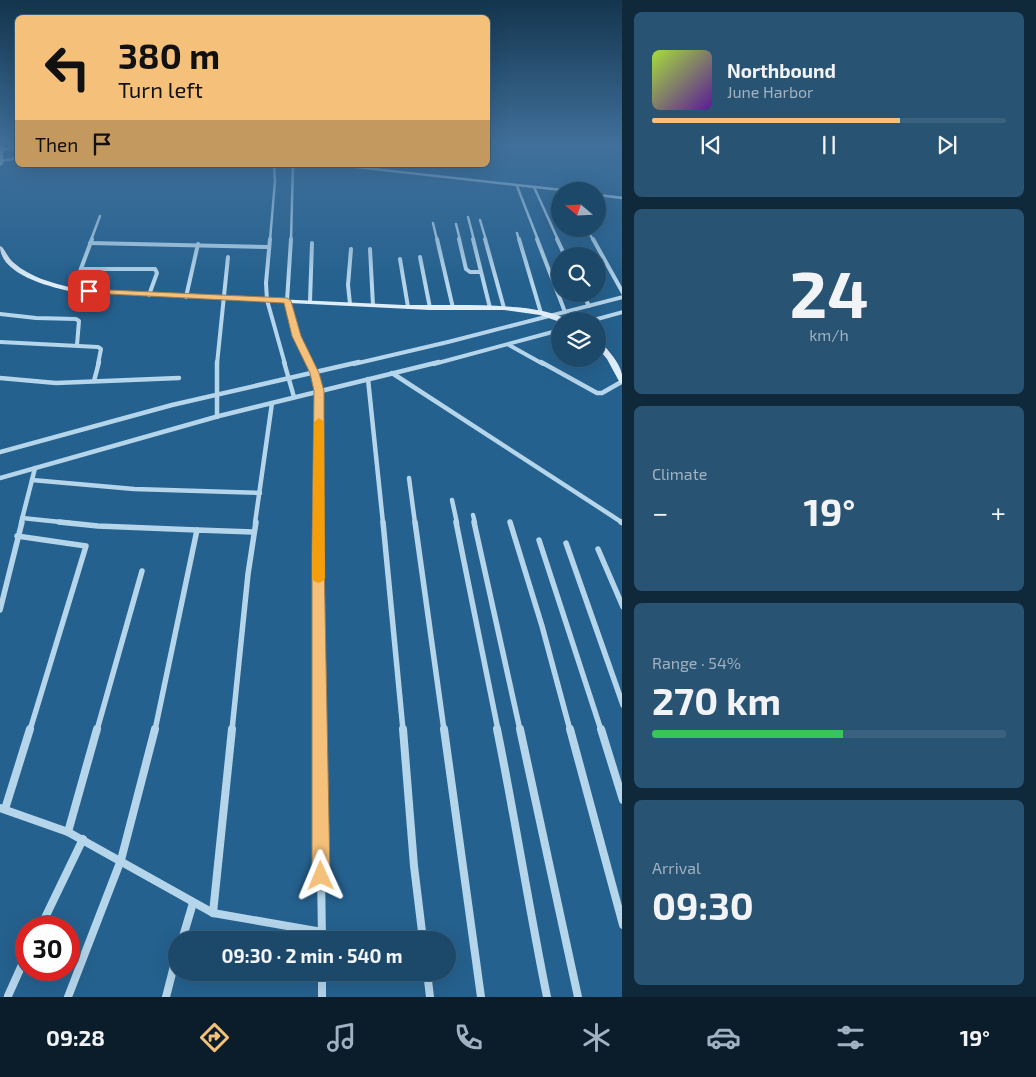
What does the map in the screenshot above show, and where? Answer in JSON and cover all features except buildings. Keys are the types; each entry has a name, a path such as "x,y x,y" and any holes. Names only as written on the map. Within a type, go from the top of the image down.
{"street":[{"path":"274,192 268,246 267,300 294,397"},
{"path":"292,192 291,261 287,301 297,336 314,373 319,391 319,742 322,931"},
{"path":"519,192 565,312 622,297"},
{"path":"536,192 561,247"},
{"path":"606,196 622,198"},
{"path":"73,290 100,216"},
{"path":"468,217 490,308"},
{"path":"480,220 504,308"},
{"path":"433,223 453,308"},
{"path":"456,224 466,269 470,272 480,272"},
{"path":"517,233 541,313"},
{"path":"592,238 622,293"},
{"path":"310,301 312,243"},
{"path":"90,244 268,246"},
{"path":"186,297 198,244"},
{"path":"0,248 10,263 22,272 50,285 73,290 430,308 504,308 551,316"},
{"path":"350,304 348,284 351,249"},
{"path":"370,249 373,305"},
{"path":"217,417 216,394 228,257"},
{"path":"420,257 430,308"},
{"path":"400,259 408,307"},
{"path":"81,269 155,269 157,272 149,295"},
{"path":"586,302 588,306"},
{"path":"606,316 622,312"},
{"path":"0,314 36,318 76,319 79,321 76,346"},
{"path":"0,452 216,394 288,380 551,316"},
{"path":"0,478 217,417 368,378 509,345 551,333"},
{"path":"0,342 92,346 101,349 94,381"},
{"path":"509,345 597,392 602,392 622,381 606,353"},
{"path":"392,373 622,523"},
{"path":"0,378 56,383 179,378"},
{"path":"368,378 397,657 414,866 422,931"},
{"path":"213,913 253,532 270,430 272,403"},
{"path":"0,610 35,468"},
{"path":"409,478 481,997"},
{"path":"32,480 134,489 260,493"},
{"path":"452,500 518,832 530,914 547,997"},
{"path":"473,514 578,997"},
{"path":"22,518 98,526 253,532"},
{"path":"510,522 542,626 622,925"},
{"path":"68,997 121,860 159,713 197,530"},
{"path":"17,536 81,544 86,546 86,550 2,808 83,839 121,860 151,880 213,913 316,931"},
{"path":"539,540 589,690 622,800"},
{"path":"566,542 622,704"},
{"path":"598,549 622,607"},
{"path":"68,832 142,571"},
{"path":"46,916 83,839"},
{"path":"184,931 192,903"},
{"path":"8,996 15,980"},
{"path":"166,997 170,981"},
{"path":"322,981 322,997"},
{"path":"428,981 430,997"}],"slow traffic":[{"path":"318,578 319,422"}],"route":[{"path":"89,291 287,301 297,336 314,373 319,391 320,480 318,555 321,876"}]}
